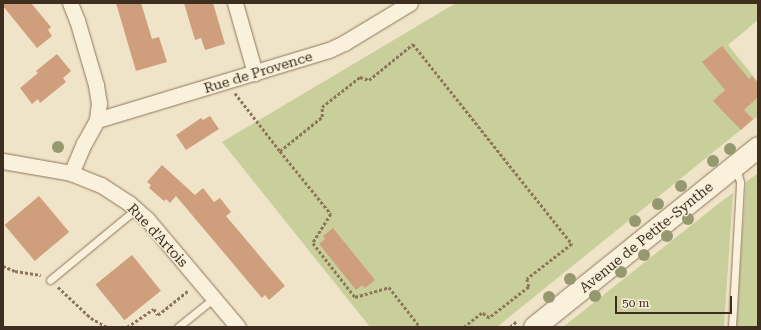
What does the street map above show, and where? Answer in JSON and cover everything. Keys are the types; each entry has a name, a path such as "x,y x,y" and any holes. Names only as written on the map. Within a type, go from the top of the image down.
{"street":[{"path":"70,3 77,20 98,91 99,103 97,120 84,143 71,173"},
{"path":"235,3 255,73"},
{"name":"Rue de Provence","path":"97,120 306,58 344,43 410,3"},
{"name":"Avenue de Petite-Synthe","path":"534,327 758,147"},
{"name":"Rue d'Artois","path":"3,161 71,173 101,185 122,197 136,208 238,327"}],"lane":[{"path":"732,327 740,182 735,165"},
{"path":"50,280 136,208"},
{"path":"178,327 214,298"}],"path":[{"path":"280,151 322,117 322,107 360,77 368,80 413,44 572,244 527,279 529,287 489,318 482,313 465,327"},
{"path":"226,81 331,214 313,243 355,297 389,287 420,327"},
{"path":"3,266 15,271 37,274 50,280 91,318 107,327"},
{"path":"127,327 154,309 158,315 200,282"}],"green space":[{"path":"456,3 758,3 758,20 728,45 758,82 758,116 497,327 370,327 222,142"},
{"path":"758,173 758,327 736,327 746,182"},
{"path":"733,193 724,327 563,327 718,204"}],"building":[{"path":"3,3 31,3 51,27 48,30 52,36 37,48 3,6"},
{"path":"116,3 141,3 152,39 159,37 167,62 136,71"},
{"path":"184,3 213,3 225,44 205,50 201,38 195,40"},
{"path":"722,46 749,79 752,76 758,83 758,97 744,110 753,119 741,130 713,101 725,90 702,62"},
{"path":"57,54 71,71 63,78 66,82 40,103 38,99 32,104 20,88 38,73 36,71"},
{"path":"210,116 219,129 186,150 176,135 201,118 203,120"},
{"path":"162,165 195,195 203,188 214,202 220,198 231,212 226,216 285,286 269,300 265,295 262,298 176,196 170,203 166,199 164,201 149,188 151,185 147,182"},
{"path":"39,196 69,232 35,261 5,225"},
{"path":"333,228 375,280 365,288 362,285 356,290 319,244 325,239 323,236"},
{"path":"132,255 161,291 124,320 95,285"}]}
